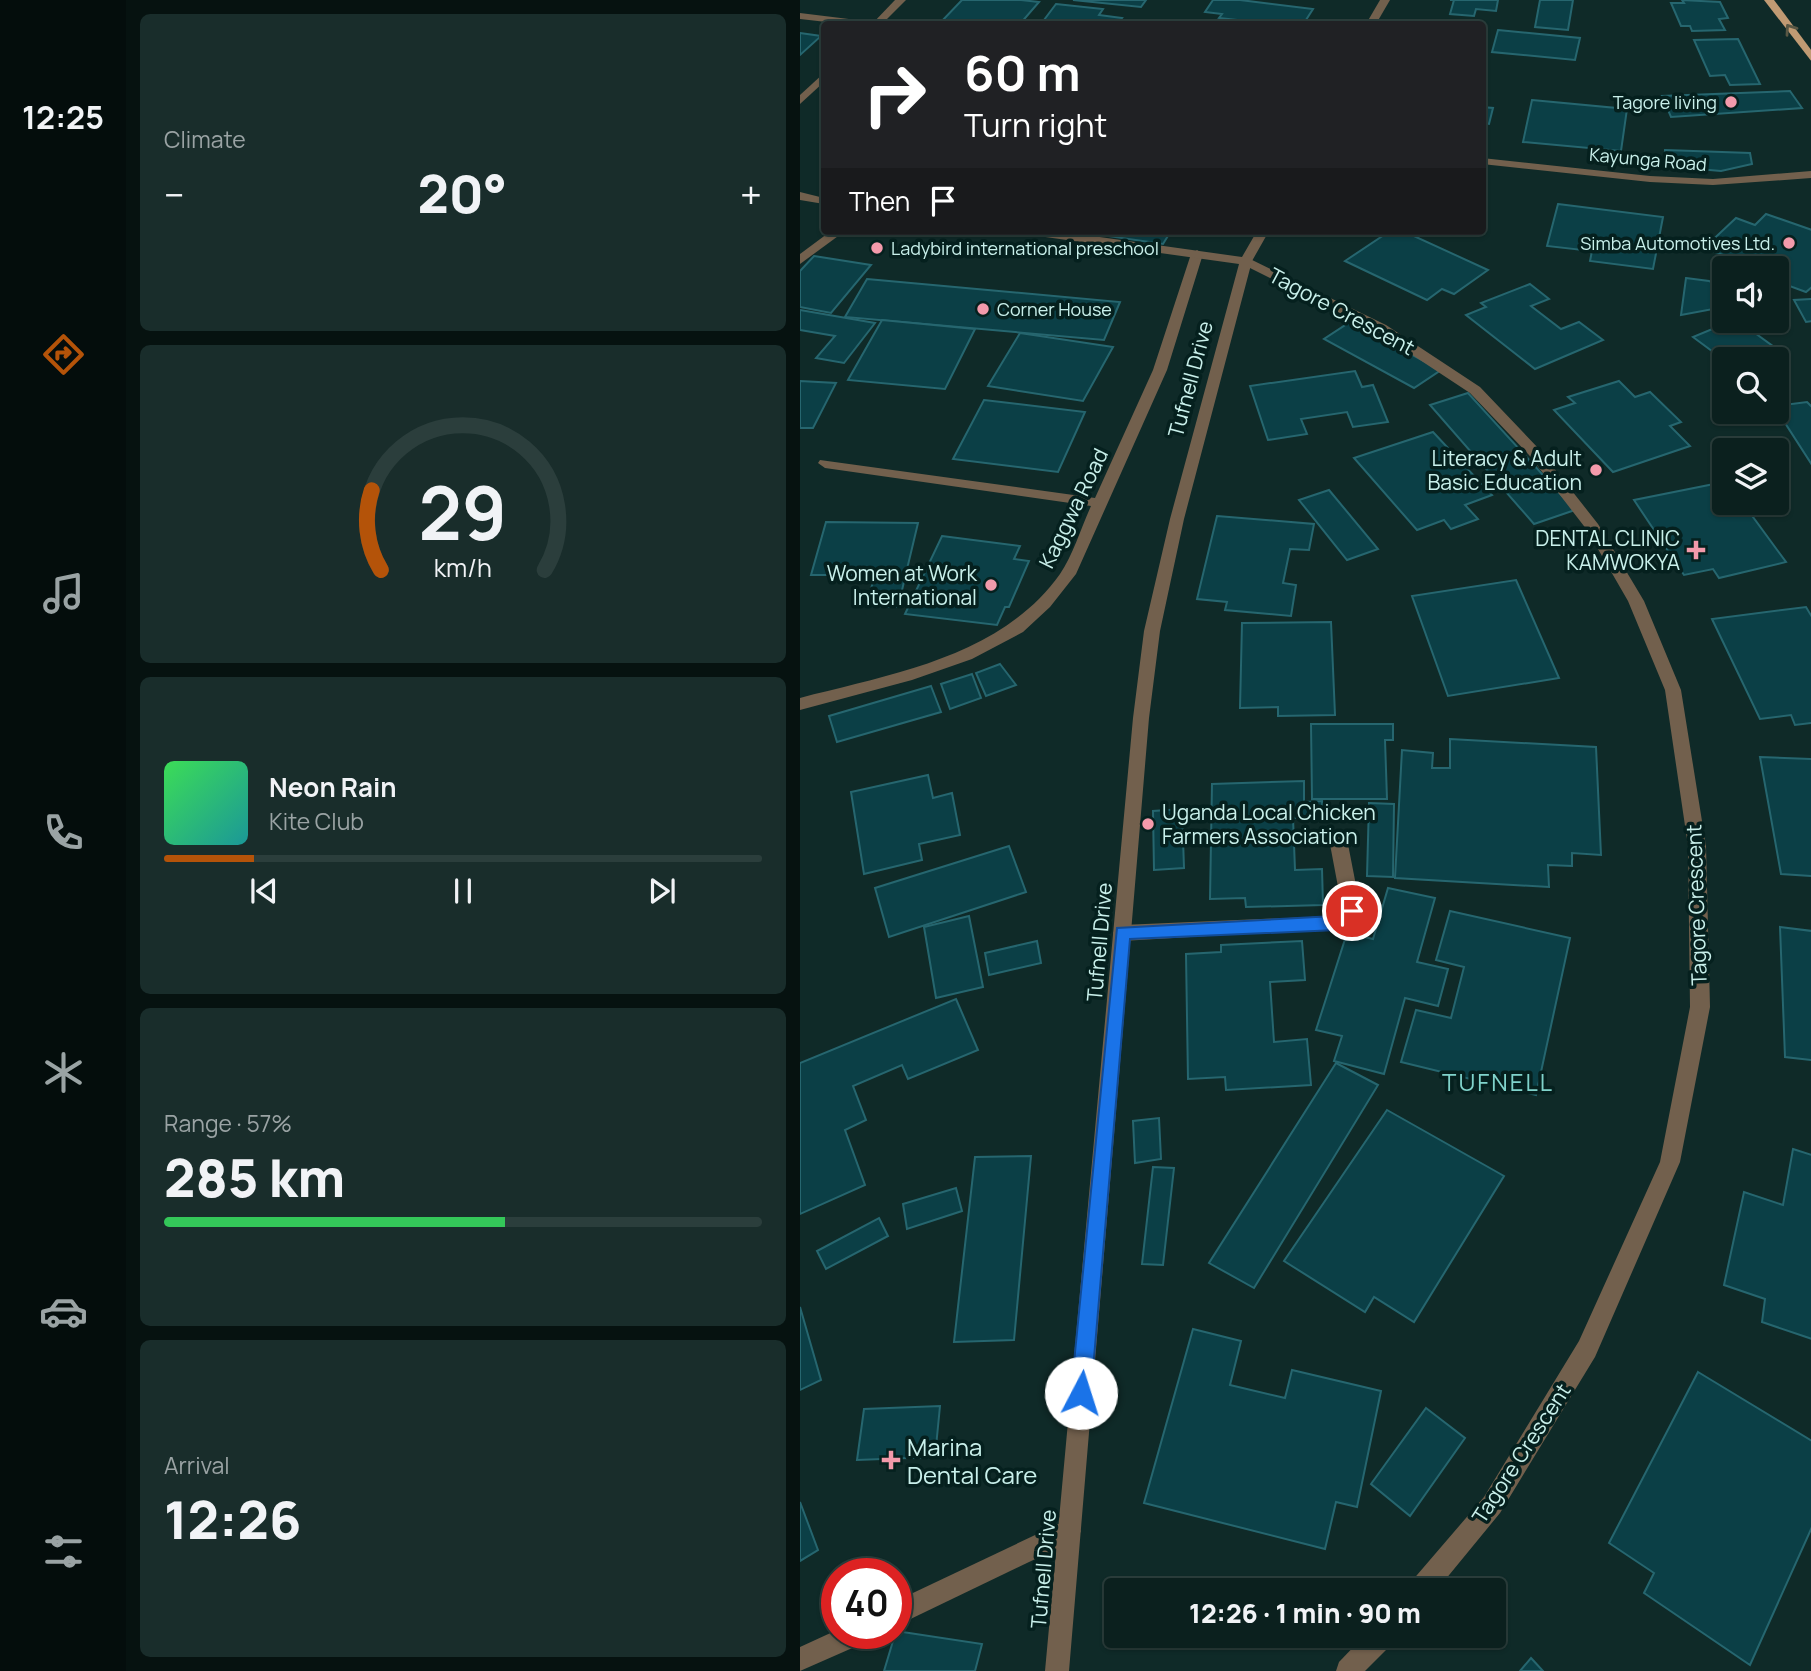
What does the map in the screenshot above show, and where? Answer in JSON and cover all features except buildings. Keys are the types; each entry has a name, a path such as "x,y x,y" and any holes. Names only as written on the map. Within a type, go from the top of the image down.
{"main road":[{"path":"1769,0 1811,59"}],"street":[{"path":"880,21 901,0"},
{"path":"1373,21 1385,0"},
{"path":"800,16 841,21"},
{"path":"800,101 821,82"},
{"name":"Kayunga Road","path":"1486,161 1713,183 1811,174"},
{"path":"800,196 821,200"},
{"path":"800,260 834,235"},
{"name":"Tagore Crescent","path":"1061,235 1246,261 1381,328 1475,390 1534,452 1593,527 1636,601 1673,690 1697,846 1700,1007 1670,1162 1587,1349 1492,1505 1431,1578"},
{"name":"Tufnell Drive","path":"1057,1671 1152,631 1185,486 1246,261 1261,235"},
{"name":"Kaggwa Road","path":"800,704 946,664 1018,628 1049,599 1068,574 1160,370 1197,254"},
{"path":"825,463 1100,503"},
{"path":"1123,933 1337,923 1352,911 1338,839"},
{"path":"912,1606 1069,1531"},
{"path":"1348,1671 1370,1648"},
{"path":"800,1660 823,1649"}],"place":[{"name":"Tagore living","path":"1731,102"},
{"name":"Simba Automotives Ltd.","path":"1789,243"},
{"name":"Ladybird international preschool","path":"877,248"},
{"name":"Corner House","path":"983,309"},
{"name":"Literacy & Adult Basic Education","path":"1596,470"},
{"name":"DENTAL CLINIC KAMWOKYA","path":"1696,550"},
{"name":"Women at Work International","path":"991,585"},
{"name":"Uganda Local Chicken Farmers Association","path":"1148,824"},
{"name":"Marina Dental Care","path":"891,1460"}],"district":[{"name":"TUFNELL","path":"1498,1081"}],"route":[{"path":"1081,1393 1123,933 1337,923 1352,911"}]}
